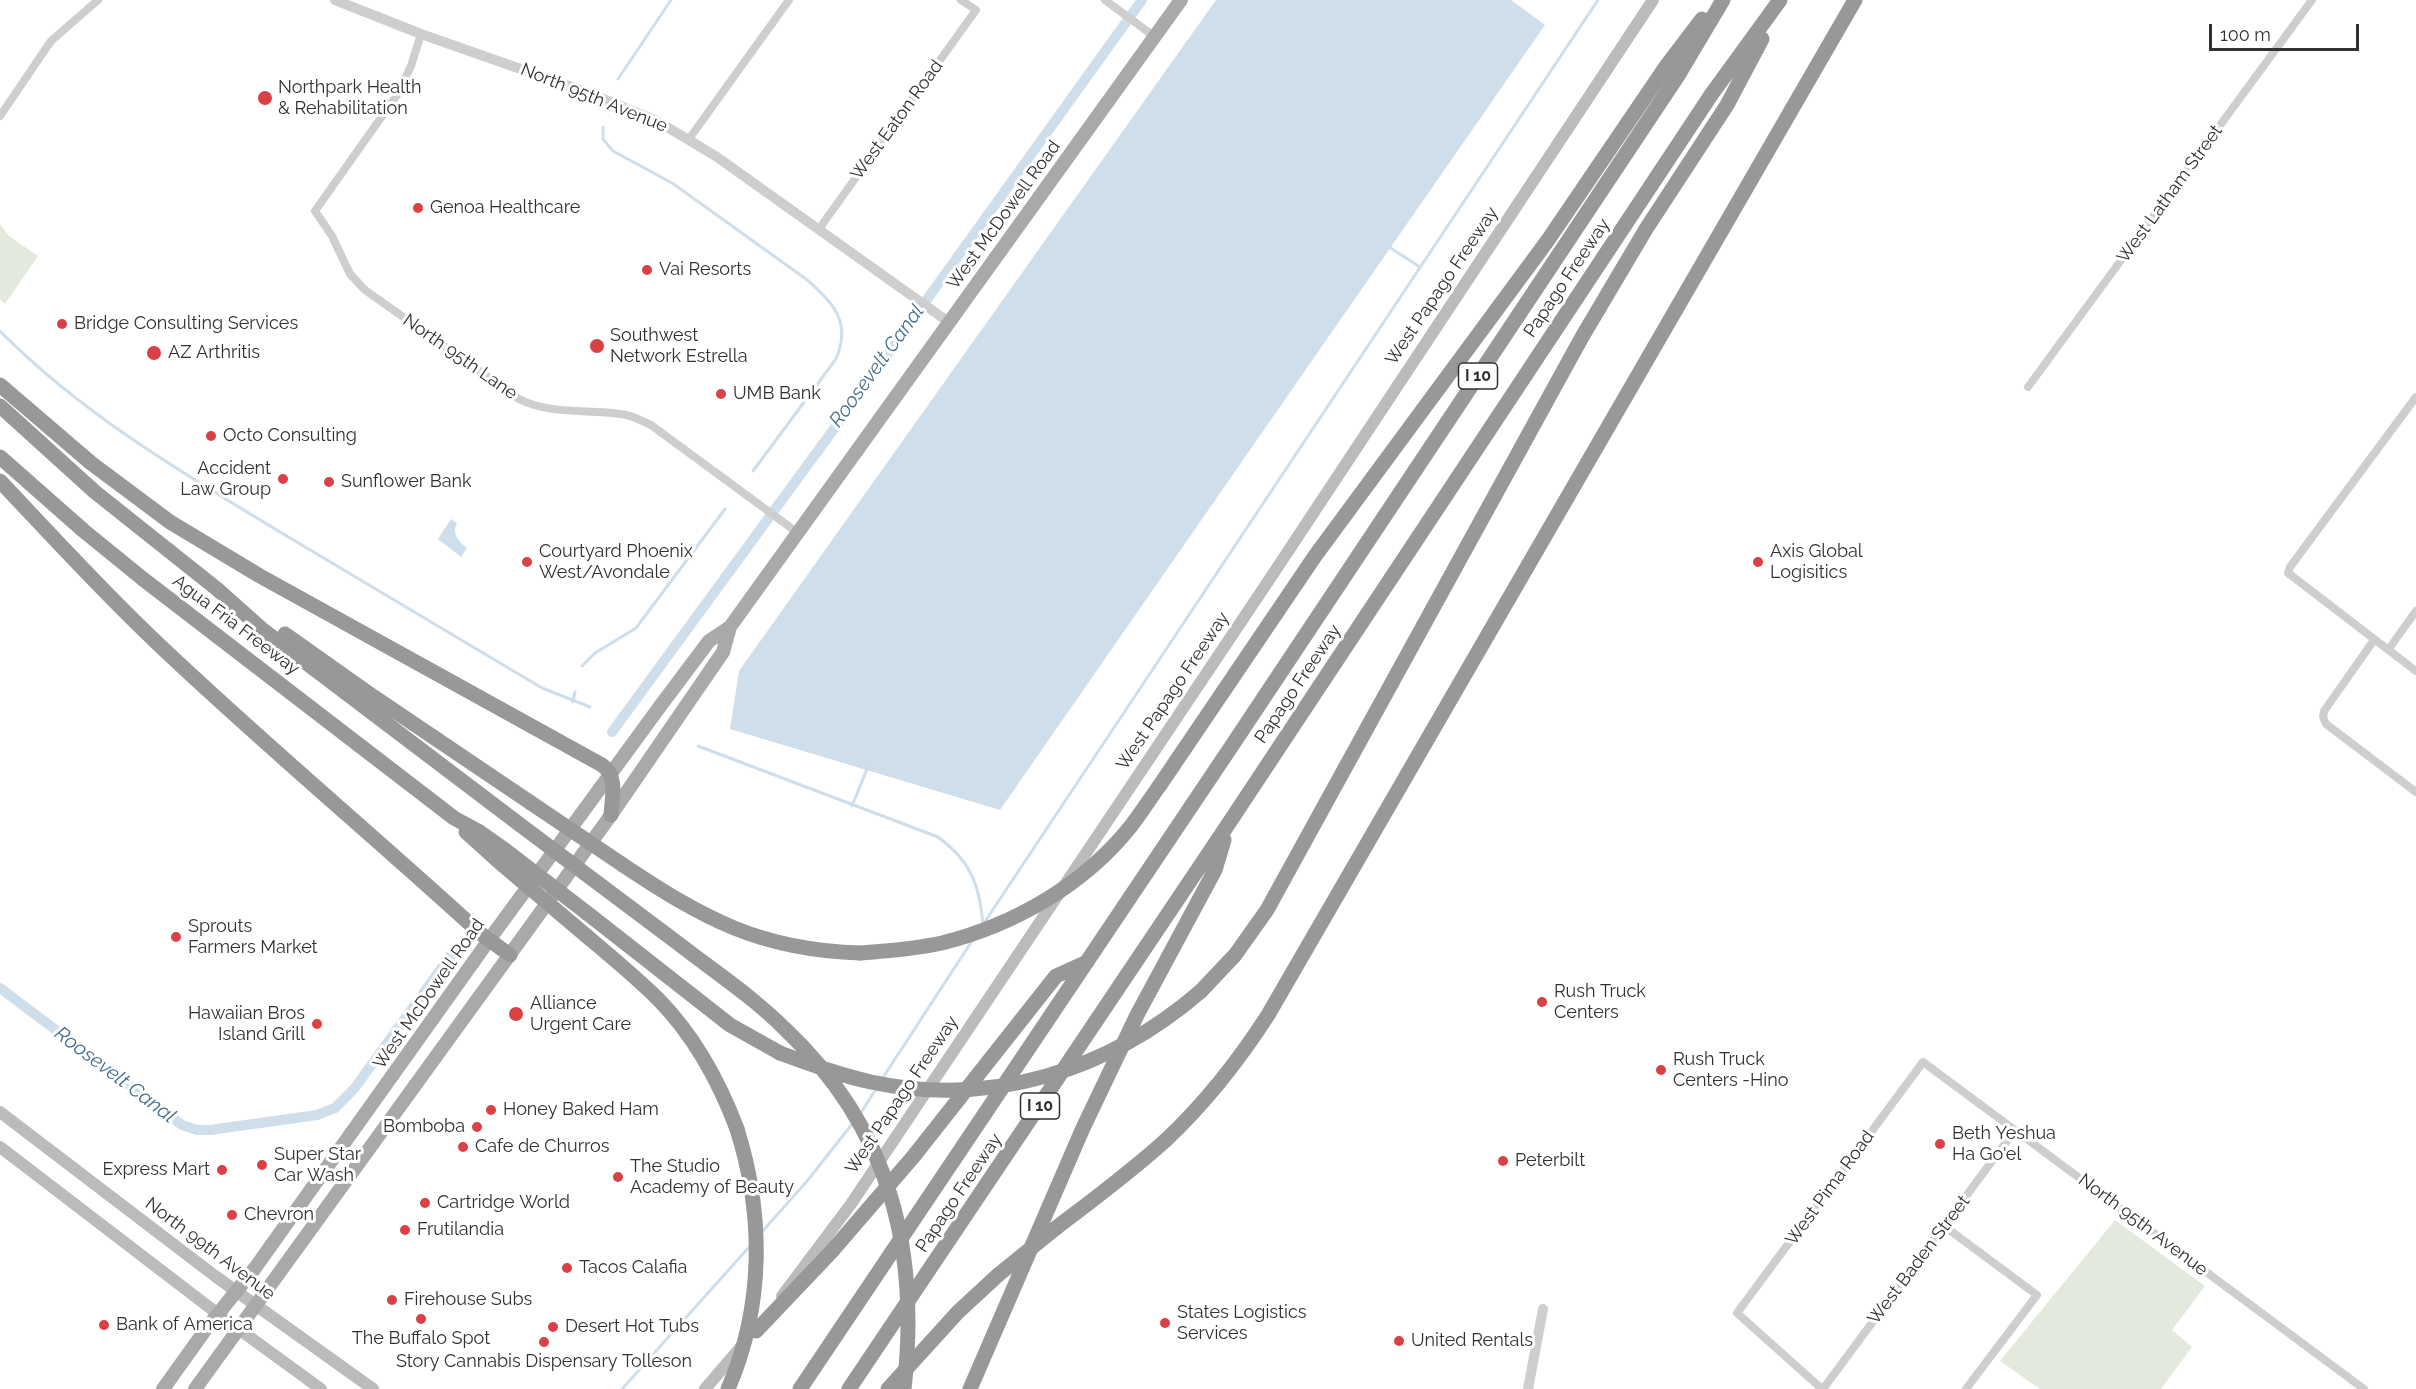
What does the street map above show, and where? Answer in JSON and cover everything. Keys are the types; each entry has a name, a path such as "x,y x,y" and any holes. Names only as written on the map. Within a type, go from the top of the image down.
{"highway":[{"path":"217,589 677,901 735,930 802,948 860,953 941,943 993,927 1040,903 1072,882 1116,843 1131,826 1321,548 1548,240 1666,65 1717,0"},
{"name":"Papago Freeway","path":"800,1389 1673,83 1723,0"},
{"path":"501,855 587,913 730,1025 780,1053 837,1074 892,1086 957,1090 1012,1086 1058,1074 1121,1047 1167,1018 1201,991 1235,955 1267,910 1582,337 1646,229 1727,105 1781,0"},
{"name":"Papago Freeway","path":"849,1389 1229,823 1711,95 1781,0"},
{"path":"888,1389 958,1312 998,1275 1128,1173 1175,1131 1228,1072 1263,1023 1855,0"},
{"path":"0,385 91,463 170,522 260,576 602,765 610,773 613,782 611,815"},
{"name":"Agua Fria Freeway","path":"0,406 119,512 217,589"},
{"name":"Agua Fria Freeway","path":"0,457 59,510 126,565 454,818 472,838 501,855"},
{"path":"0,481 72,560 156,642 310,784 489,940 510,955"},
{"path":"217,589 263,630 750,998 787,1030 833,1081 861,1125 877,1158 892,1200 904,1249 909,1314 904,1389"},
{"path":"970,1389 1111,1068 1215,870 1229,823"},
{"path":"501,855 576,927 644,986 684,1029 717,1082 737,1129 751,1176 757,1221 757,1271 747,1336 728,1389"},
{"path":"756,1330 832,1251 913,1157 1056,976 1087,962"}],"main road":[{"name":"West McDowell Road","path":"195,1389 611,815 723,652 730,627 1181,0"},
{"name":"West Papago Freeway","path":"705,1389 756,1330 851,1204 1269,580 1653,0"},
{"name":"West McDowell Road","path":"163,1389 237,1292 610,773 709,641 730,627"},
{"name":"North 99th Avenue","path":"0,1112 237,1292 374,1389"},
{"path":"0,1147 218,1314 321,1389"}],"street":[{"path":"0,116 51,41 98,0"},
{"name":"North 95th Avenue","path":"335,0 421,34 586,92 657,121 690,139 950,323"},
{"path":"690,139 789,0"},
{"name":"West Eaton Road","path":"819,229 976,10 962,0"},
{"path":"1105,0 1155,37"},
{"name":"West Latham Street","path":"2028,387 2312,0"},
{"name":"North 95th Lane","path":"421,34 411,66 397,95 315,211 332,236 350,274 380,302 519,399 536,406 633,417 651,425 798,533"},
{"path":"2416,397 2290,567 2288,573 2416,671"},
{"path":"2388,650 2416,611"},
{"path":"2374,640 2324,711 2323,717 2326,723 2416,792"},
{"name":"North 95th Avenue","path":"1923,1062 2361,1388"},
{"name":"West Pima Road","path":"1823,1389 1737,1313 1923,1062"},
{"name":"West Baden Street","path":"1823,1389 2015,1130"},
{"path":"1944,1226 2037,1295 1966,1389"},
{"path":"1528,1389 1543,1308"}],"shaded area":[{"path":"0,224 9,236 38,256 5,304 0,299"},
{"path":"2115,1220 2205,1286 2172,1330 2192,1347 2161,1389 2040,1389 2000,1361"}],"water":[{"path":"1216,0 1511,0 1545,25 1000,810 730,729 739,671"},
{"path":"451,519 457,523 455,531 457,537 467,548 461,557 438,539"}],"waterway":[{"path":"618,79 671,0"},
{"name":"Roosevelt Canal","path":"612,732 839,422 1142,0"},
{"path":"984,923 1598,0"},
{"path":"603,127 603,139 613,151 672,183 806,279 832,305 841,323 842,334 836,359 753,471"},
{"path":"1389,247 1420,267"},
{"path":"0,331 31,361 98,415 206,487 542,688 590,707"},
{"path":"582,666 595,653 636,628 725,509"},
{"path":"573,702 575,692"},
{"path":"698,746 938,837 959,855 972,876 982,912 983,926"},
{"path":"852,806 867,769"},
{"path":"882,1079 972,941"},
{"name":"Roosevelt Canal","path":"0,988 182,1125 197,1130 210,1130 317,1115 335,1108 354,1089 451,955"},
{"path":"860,1114 876,1089"},
{"path":"760,1234 808,1180 852,1124"},
{"path":"622,1389 750,1246"}],"place":[{"name":"Northpark Health & Rehabilitation","path":"265,98"},
{"name":"Genoa Healthcare","path":"418,208"},
{"name":"Vai Resorts","path":"647,270"},
{"name":"Bridge Consulting Services","path":"62,324"},
{"name":"Southwest Network Estrella","path":"597,346"},
{"name":"AZ Arthritis","path":"154,353"},
{"name":"UMB Bank","path":"721,394"},
{"name":"Octo Consulting","path":"211,436"},
{"name":"Accident Law Group","path":"283,479"},
{"name":"Sunflower Bank","path":"329,482"},
{"name":"Courtyard Phoenix West/Avondale","path":"527,562"},
{"name":"Axis Global Logisitics","path":"1758,562"},
{"name":"Sprouts Farmers Market","path":"176,937"},
{"name":"Rush Truck Centers","path":"1542,1002"},
{"name":"Alliance Urgent Care","path":"516,1014"},
{"name":"Hawaiian Bros Island Grill","path":"317,1024"},
{"name":"Rush Truck Centers -Hino","path":"1661,1070"},
{"name":"Honey Baked Ham","path":"491,1110"},
{"name":"Bomboba","path":"477,1127"},
{"name":"Beth Yeshua Ha Go'el","path":"1940,1144"},
{"name":"Cafe de Churros","path":"463,1147"},
{"name":"Peterbilt","path":"1503,1161"},
{"name":"Super Star Car Wash","path":"262,1165"},
{"name":"Express Mart","path":"222,1170"},
{"name":"The Studio Academy of Beauty","path":"618,1177"},
{"name":"Cartridge World","path":"425,1203"},
{"name":"Chevron","path":"232,1215"},
{"name":"Frutilandia","path":"405,1230"},
{"name":"Tacos Calafia","path":"567,1268"},
{"name":"Firehouse Subs","path":"392,1300"},
{"name":"The Buffalo Spot","path":"421,1319"},
{"name":"States Logistics Services","path":"1165,1323"},
{"name":"Bank of America","path":"104,1325"},
{"name":"Desert Hot Tubs","path":"553,1327"},
{"name":"United Rentals","path":"1399,1341"},
{"name":"Story Cannabis Dispensary Tolleson","path":"544,1342"}]}
